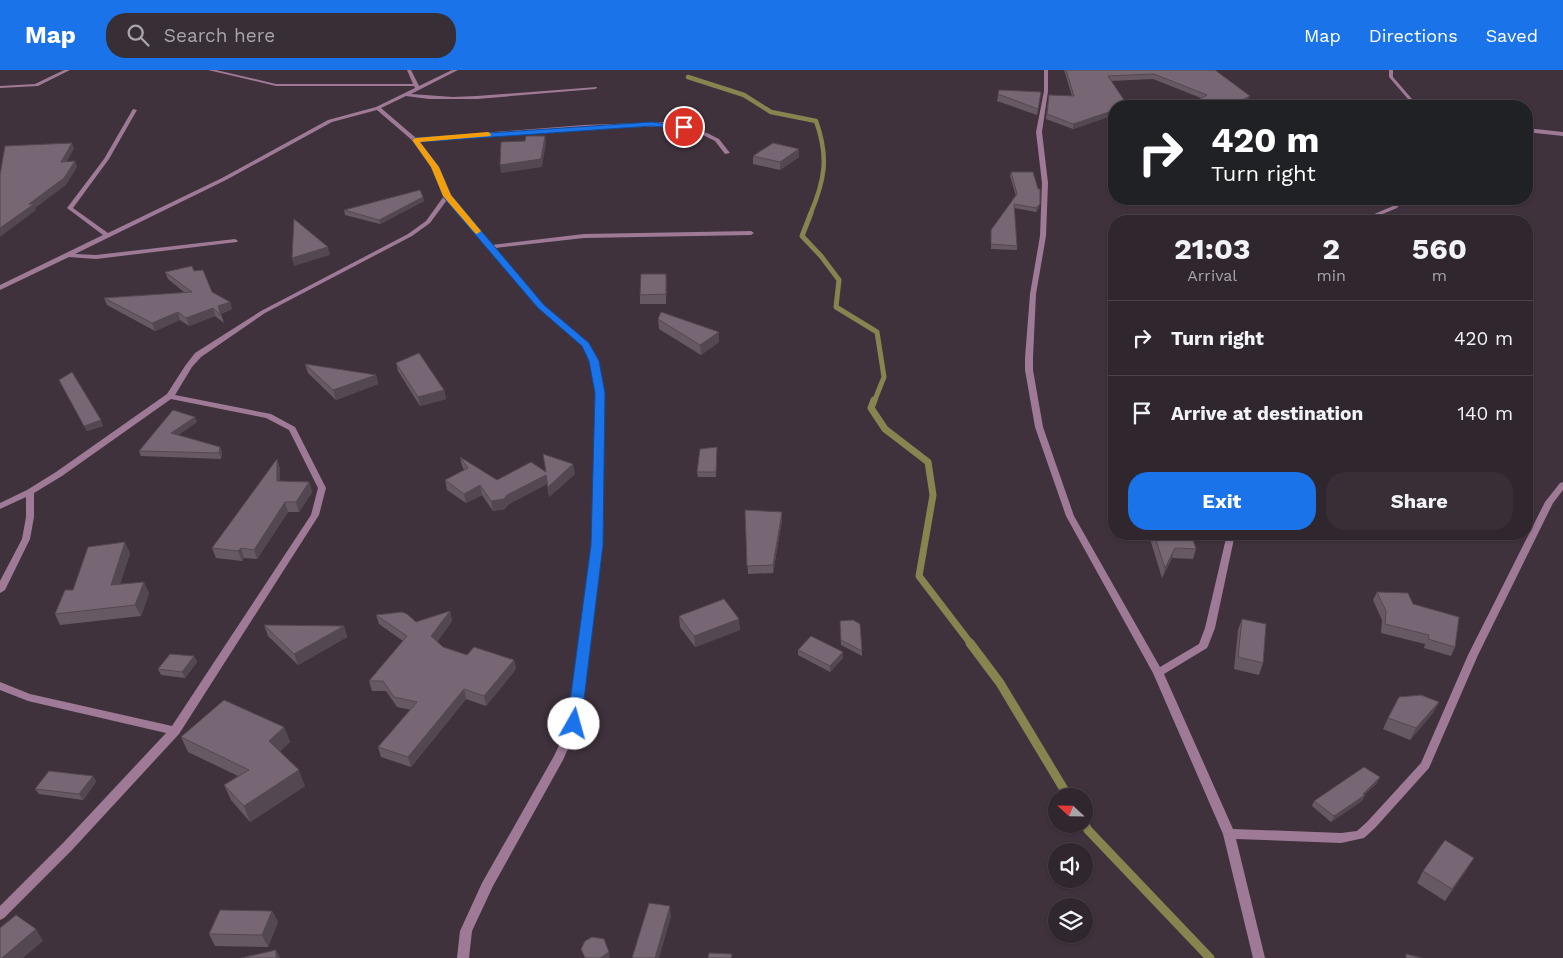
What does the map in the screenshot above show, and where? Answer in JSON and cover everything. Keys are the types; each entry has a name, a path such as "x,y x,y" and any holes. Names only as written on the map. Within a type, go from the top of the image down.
{"street":[{"path":"0,87 36,85 68,70"},
{"path":"210,70 276,85 417,87"},
{"path":"409,70 417,87"},
{"path":"0,288 224,179 324,124 378,108 406,95 417,87 456,70"},
{"path":"1046,70 1046,91 1038,132 1046,183 1043,236 1033,294 1029,370 1039,427 1070,516 1158,673 1229,834 1259,958"},
{"path":"1391,70 1391,77 1411,100"},
{"path":"406,95 428,98 461,98 595,88"},
{"path":"378,108 415,140 435,167 447,196 541,306 586,345 592,355 600,393 597,545 574,724 564,742 559,757 488,883 466,932 462,958"},
{"path":"107,236 70,208 106,159 135,110"},
{"path":"415,140 584,127 672,124 705,134 717,140 727,153"},
{"path":"1533,131 1563,134"},
{"path":"0,506 30,492 59,474 170,396 198,355 263,312 410,235 428,222 447,196"},
{"path":"1374,215 1395,205"},
{"path":"491,247 584,236 751,233"},
{"path":"67,255 96,257 235,241"},
{"path":"0,914 68,846 175,730 315,515 322,488 292,429 268,416 170,396"},
{"path":"1533,534 1549,502 1563,485"},
{"path":"0,590 26,539 29,522 30,492"},
{"path":"1158,673 1203,646 1210,628 1230,540"},
{"path":"1229,834 1341,838 1360,835 1425,765 1473,655 1530,540"},
{"path":"0,686 28,697 175,730"}],"building":[{"path":"1066,70 1215,70 1250,96 1242,100 1198,100 1207,95 1154,74 1108,76 1124,100 1108,100 1108,112 1073,124 1047,114 1049,95 1074,96"},
{"path":"999,90 1041,92 1038,109 998,94"},
{"path":"526,136 545,136 541,159 500,165 501,142 525,141"},
{"path":"72,143 61,162 75,161 64,178 29,204 34,204 0,228 0,175 5,146"},
{"path":"773,143 799,149 780,162 753,156"},
{"path":"1011,172 1033,172 1038,189 1040,189 1040,204 1036,208 1014,204 1017,246 991,244 991,230 1017,194"},
{"path":"420,190 423,197 379,220 344,210"},
{"path":"294,219 328,247 292,258"},
{"path":"192,266 194,271 203,270 212,292 230,302 218,306 221,315 213,308 186,318 178,312 152,323 104,298 192,292 165,272"},
{"path":"641,274 666,274 666,294 640,295"},
{"path":"661,312 719,332 700,345 658,319"},
{"path":"419,353 444,390 418,397 396,363"},
{"path":"305,364 376,375 333,390"},
{"path":"72,372 101,420 84,426 59,380"},
{"path":"173,410 195,417 171,433 220,447 219,453 139,451"},
{"path":"717,447 716,472 697,472 700,449"},
{"path":"543,454 573,464 548,487 546,475 507,495 504,499 491,501 480,485 464,494 445,480 468,468 460,457 497,480 531,462 546,472"},
{"path":"277,459 277,481 309,482 296,502 285,502 254,550 241,548 238,551 212,548"},
{"path":"745,510 782,512 773,565 747,566"},
{"path":"1156,540 1193,540 1196,549 1175,548 1165,568"},
{"path":"125,542 111,585 144,582 135,605 55,614 65,590 73,590 88,547"},
{"path":"1377,592 1408,593 1413,604 1459,617 1455,647 1428,639 1429,635 1385,624 1386,611"},
{"path":"724,599 739,619 694,636 679,616"},
{"path":"450,611 431,636 443,647 467,655 474,647 514,660 484,696 464,689 408,757 378,747 417,702 394,697 383,681 369,681 407,636 376,615 402,612 416,622"},
{"path":"1242,619 1266,624 1263,663 1238,657"},
{"path":"853,620 860,624 862,651 841,640 840,621"},
{"path":"264,625 344,626 294,654"},
{"path":"811,636 843,652 830,666 798,650"},
{"path":"170,654 194,656 182,672 158,669"},
{"path":"1421,695 1439,702 1416,728 1388,718 1399,697"},
{"path":"224,700 284,727 269,741 299,770 244,806 224,785 249,770 181,737"},
{"path":"1364,767 1380,777 1363,794 1365,795 1334,816 1314,801"},
{"path":"49,771 93,776 79,794 35,789"},
{"path":"1445,840 1474,858 1452,889 1423,871"},
{"path":"649,903 670,906 655,958 632,958"},
{"path":"220,910 272,911 262,935 209,934"},
{"path":"16,915 36,929 0,958 0,928"},
{"path":"592,937 604,939 609,952 600,958 585,958 581,949 585,941"},
{"path":"276,950 276,958 241,958"},
{"path":"709,953 732,954 731,958 708,958"},
{"path":"1406,954 1422,958 1406,958"}],"waterway":[{"path":"688,77 744,95 771,112 816,121 823,146 824,168 819,191 810,215"},
{"path":"811,213 802,236 821,256 839,280 836,307 877,332 884,377 874,402"},
{"path":"874,400 871,408 885,429 928,462 933,495 919,576 971,644"},
{"path":"970,643 1000,683 1063,788"},
{"path":"1091,833 1210,958"}],"slow traffic":[{"path":"477,231 447,196 435,167 415,140 488,134"}],"route":[{"path":"574,724 597,545 600,393 594,361 586,345 541,306 447,196 435,167 415,140 584,127 652,124 672,124 684,127"}]}
